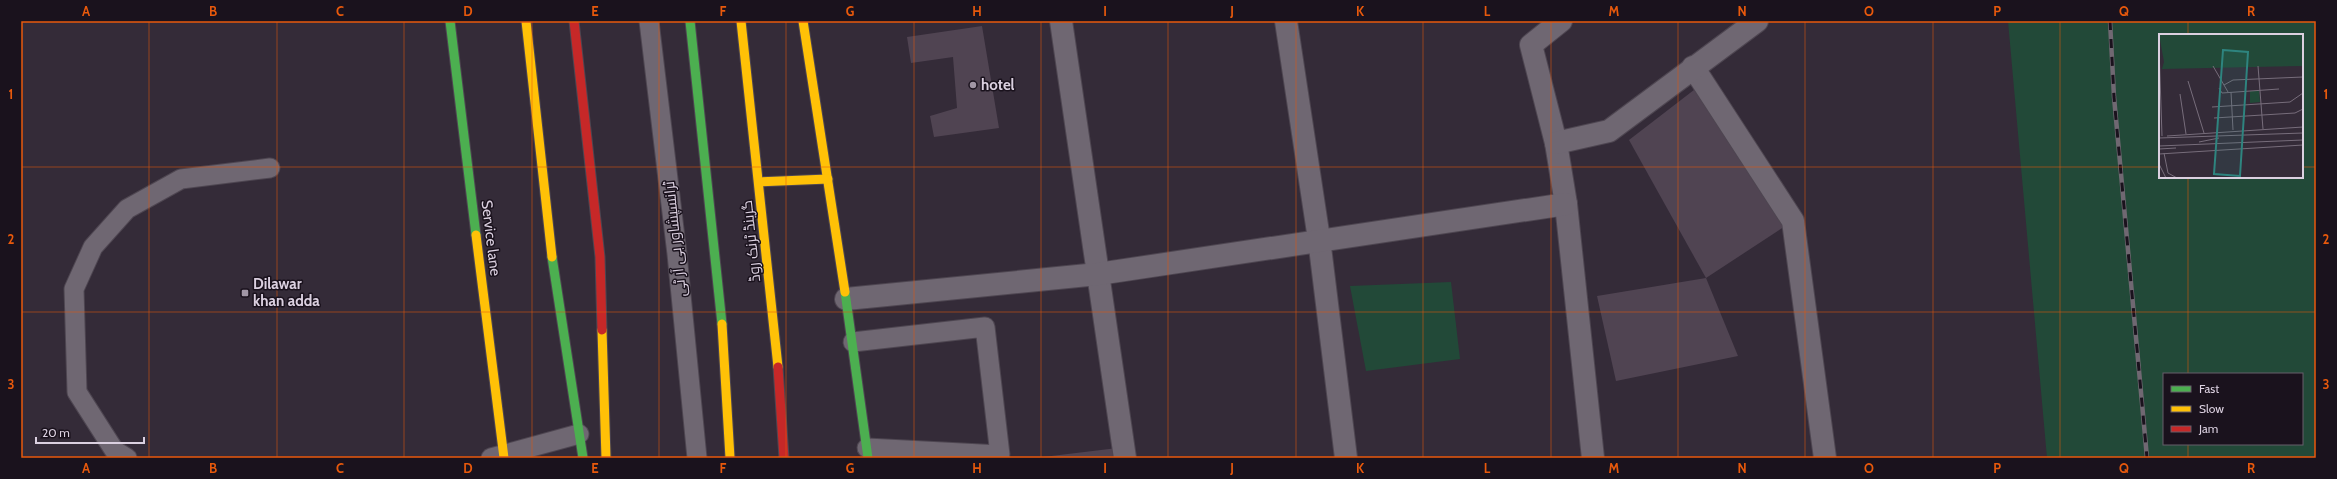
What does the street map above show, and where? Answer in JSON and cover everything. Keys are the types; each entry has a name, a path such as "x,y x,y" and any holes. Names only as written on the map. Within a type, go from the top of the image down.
{"main road":[{"name":"Service lane","path":"450,21 499,457"},
{"path":"526,21 551,247 583,458"},
{"path":"574,21 600,257 606,458"},
{"path":"690,21 724,342 730,458"},
{"name":"گرینڈ ٹرنک روڈ","path":"741,21 776,340 784,458"},
{"path":"803,21 853,342 867,453"},
{"path":"759,182 828,179"}],"street":[{"path":"1061,21 1125,458"},
{"path":"1286,21 1318,239 1346,458"},
{"path":"1561,21 1531,45 1556,143 1566,204 1593,458"},
{"path":"1556,143 1609,131 1756,21"},
{"path":"1693,67 1793,221 1825,458"},
{"path":"846,299 1098,274 1318,239 1566,204"}],"lane":[{"name":"ٹرانسپشاور بی آر ٹی","path":"649,21 677,254 698,458"},
{"path":"127,458 114,450 77,392 74,289 93,247 127,209 181,179 270,168"},
{"path":"853,342 985,327 1000,455 867,453"},
{"path":"499,457 579,434"}],"green space":[{"path":"2008,21 2316,21 2316,458 2047,458"},
{"path":"1451,282 1460,359 1366,371 1350,286"}],"building":[{"name":"hotel","path":"982,26 999,128 934,137 930,116 957,108 953,57 911,63 907,37"},
{"path":"1703,83 1793,221 1706,278 1629,140"},
{"path":"1706,278 1738,356 1616,381 1597,296"},
{"path":"1134,446 1135,458 1043,458 1043,457"}],"railway":[{"path":"2110,21 2114,97 2147,458"}],"traffic: fast":[{"path":"450,21 476,235"},
{"path":"690,21 722,324"},
{"path":"552,257 583,458"},
{"path":"845,292 868,458"}],"traffic: slow":[{"path":"526,21 552,257"},
{"path":"741,21 778,367"},
{"path":"803,21 845,292"},
{"path":"759,182 828,179"},
{"path":"476,235 504,458"},
{"path":"722,324 730,458"},
{"path":"602,330 606,458"}],"traffic: jam":[{"path":"574,21 600,257 602,330"},
{"path":"778,367 784,458"}],"place":[{"name":"hotel","path":"973,85"},
{"name":"Dilawar khan adda","path":"245,293"}]}
